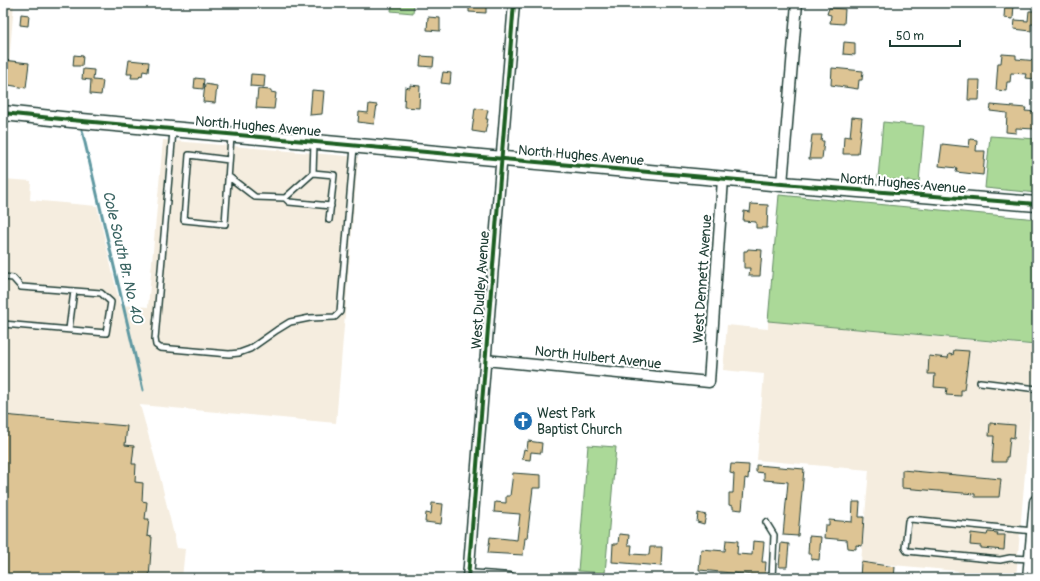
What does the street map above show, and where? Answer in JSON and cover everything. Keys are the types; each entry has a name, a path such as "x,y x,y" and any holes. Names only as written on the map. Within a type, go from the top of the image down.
{"street":[{"name":"West Dudley Avenue","path":"468,576 514,3"},
{"path":"782,184 797,3"},
{"name":"North Hughes Avenue","path":"3,113 173,130 782,184 1037,204"},
{"name":"West Dennett Avenue","path":"709,382 723,178"},
{"name":"North Hulbert Avenue","path":"485,360 709,382"},
{"path":"1030,578 1037,502"},
{"path":"468,576 510,578"}],"lane":[{"path":"173,130 155,339 155,343 160,348 171,350 229,354 239,353 250,349 290,322 310,318 338,316 340,312 355,146"},
{"path":"229,160 189,155 184,220 225,224 231,135"},
{"path":"285,198 313,173 314,142"},
{"path":"313,173 334,175 329,220"},
{"path":"228,176 255,197 285,198 289,202 331,206"},
{"path":"3,277 13,278 21,286 101,293 111,302 106,332 3,324"},
{"path":"69,329 74,291"},
{"path":"980,382 1037,389"},
{"path":"1032,559 1010,558 1000,560 907,551 905,548 908,521 910,519 1034,531"},
{"path":"766,522 774,535 772,578"}],"shaded area":[{"path":"3,3 14,3 6,100 3,99"},
{"path":"163,140 358,157 336,423 140,405 160,477 177,548 185,549 182,578 3,578 3,179 31,181 30,200 97,206 120,305 148,307"},
{"path":"768,321 1036,346 1016,578 958,578 958,571 861,562 869,470 757,460 764,374 723,370 727,325 768,329"}],"green space":[{"path":"392,3 414,3 413,13 391,11"},
{"path":"883,122 924,126 919,182 878,178"},
{"path":"990,136 1037,139 1037,193 985,188"},
{"path":"779,195 1037,219 1036,345 768,321"},
{"path":"588,445 616,447 605,573 578,571"}],"building":[{"path":"469,3 484,3 484,5 486,5 486,13 469,12"},
{"path":"1005,3 1014,3 1013,19 1004,18"},
{"path":"829,8 845,9 844,24 830,23 831,15 827,14"},
{"path":"1029,11 1037,11 1037,24 1031,24 1031,31 1014,29 1015,20 1028,21"},
{"path":"21,14 29,15 28,26 20,25"},
{"path":"428,17 440,18 440,31 427,30"},
{"path":"844,42 855,43 855,55 843,54"},
{"path":"1002,54 1016,55 1016,59 1037,61 1036,79 1025,78 1026,74 1011,73 1010,82 1007,82 1006,91 996,90 998,63 1001,63"},
{"path":"74,55 83,56 82,66 73,66"},
{"path":"421,56 434,57 433,67 420,66"},
{"path":"3,60 29,63 26,88 3,84"},
{"path":"129,60 149,62 148,72 143,71 142,76 140,75 139,78 131,78 132,74 127,74"},
{"path":"832,68 863,71 862,80 859,80 858,89 831,85"},
{"path":"83,69 94,70 93,80 103,81 101,95 90,94 91,80 82,79"},
{"path":"443,72 451,73 450,84 441,83"},
{"path":"251,74 265,75 264,87 250,86"},
{"path":"195,78 204,79 203,89 194,88"},
{"path":"969,80 980,80 979,100 968,100"},
{"path":"205,84 217,86 215,103 203,102"},
{"path":"410,85 420,86 419,108 404,107 405,87 410,88"},
{"path":"258,89 271,90 271,92 276,93 274,109 256,108"},
{"path":"312,90 324,91 322,114 310,115"},
{"path":"369,104 377,105 374,124 358,122 359,112 368,113"},
{"path":"991,105 1026,108 1025,111 1037,112 1035,129 1016,128 1016,133 1006,132 1007,113 990,111"},
{"path":"475,108 488,110 485,133 472,131"},
{"path":"852,117 862,118 858,154 843,154 844,136 850,137"},
{"path":"812,135 822,135 821,141 824,141 822,159 809,159"},
{"path":"970,139 977,140 976,151 985,151 983,175 956,172 957,168 939,166 942,144 969,147"},
{"path":"751,204 768,205 767,228 756,228 756,222 743,221 744,211 750,212"},
{"path":"748,249 762,250 760,276 749,276 750,268 744,268 744,251 747,251"},
{"path":"954,350 969,351 964,390 961,390 961,396 946,395 947,388 934,387 935,374 928,374 929,356 948,358 949,354 953,355"},
{"path":"3,415 127,426 125,445 134,446 132,464 136,464 135,482 143,483 142,501 147,502 145,519 149,519 147,536 152,537 149,578 3,577"},
{"path":"990,423 1015,425 1014,438 1010,437 1006,462 992,462 994,436 989,436"},
{"path":"528,441 542,443 541,453 531,452 530,460 522,459 524,449 527,450"},
{"path":"731,464 749,465 748,479 745,478 742,510 733,509 733,506 729,505 729,493 733,493 734,474 730,473"},
{"path":"756,465 804,469 798,536 783,535 788,482 764,480 764,473 756,472"},
{"path":"902,470 1001,479 999,497 975,497 975,494 902,488"},
{"path":"513,473 541,475 541,488 533,488 527,538 525,538 523,555 488,553 490,537 517,540 520,514 494,512 495,502 506,503 506,496 510,496"},
{"path":"853,502 860,502 859,517 864,517 862,546 856,545 856,549 848,548 847,540 824,538 825,525 829,525 829,520 852,522"},
{"path":"432,503 443,504 441,524 425,522 426,513 431,514"},
{"path":"698,513 706,515 704,524 697,522"},
{"path":"988,532 998,533 997,535 1005,535 1004,550 981,548 981,546 970,545 971,533 987,535"},
{"path":"619,534 629,535 628,545 632,545 631,554 649,555 650,547 662,547 661,566 612,562 613,544 618,544"},
{"path":"809,536 821,537 819,560 811,559 811,554 808,554"},
{"path":"726,540 738,541 737,554 752,555 753,541 764,542 762,562 766,562 765,576 699,570 701,549 725,551"},
{"path":"781,543 789,544 787,567 779,567"},
{"path":"861,562 895,567 894,578 860,578"}],"waterway":[{"name":"Cole South Br. No. 40","path":"82,130 143,390"}],"cycle path":[{"path":"468,578 514,3"},
{"path":"3,113 782,184 1037,204"}],"place":[{"name":"West Park Baptist Church","path":"523,421"}]}
